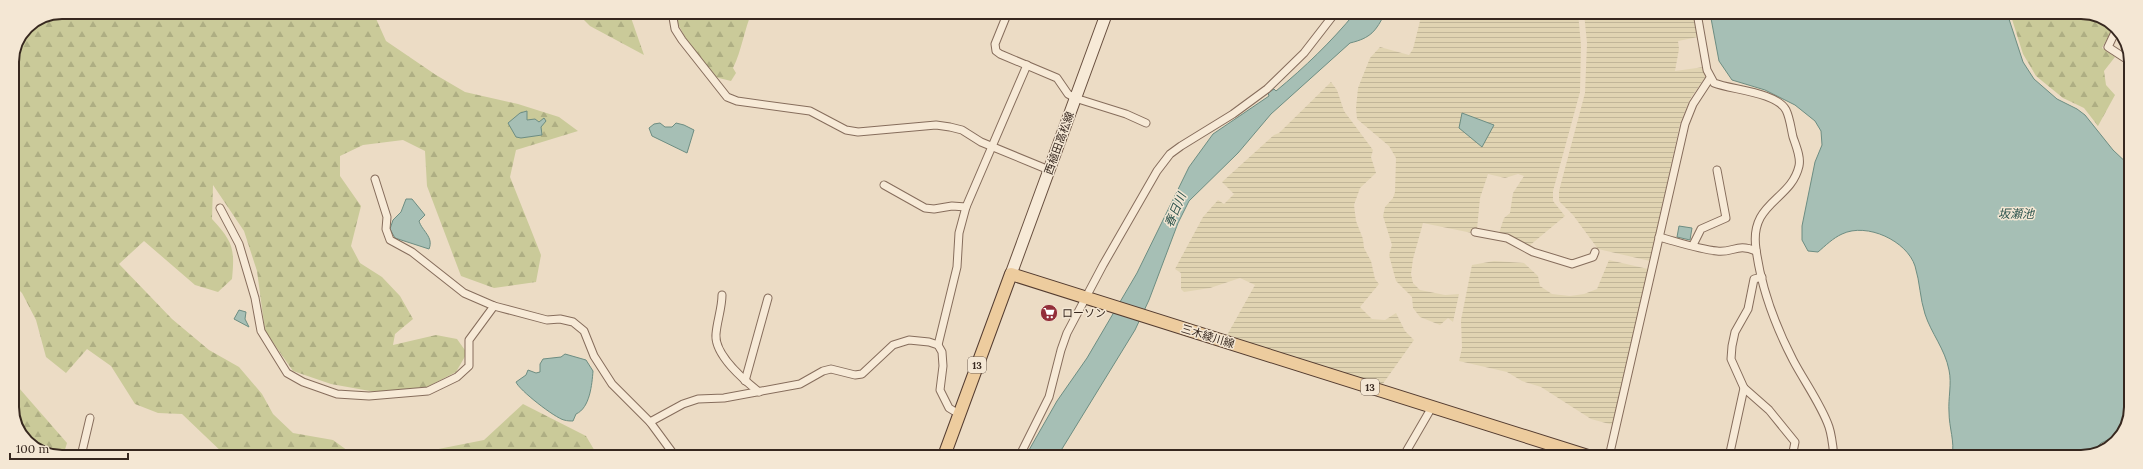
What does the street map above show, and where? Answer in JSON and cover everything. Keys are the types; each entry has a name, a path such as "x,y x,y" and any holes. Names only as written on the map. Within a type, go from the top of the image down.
{"main road":[{"name":"西植田高松線","path":"1011,274 1104,19"},
{"name":"三木綾川線","path":"1011,274 1569,450"},
{"name":"13","path":"946,450 1011,274"}],"street":[{"path":"673,19 675,29 682,40 727,97 737,101 810,111 846,130 858,132 936,126 950,127 962,130 991,146 1049,170"},
{"path":"1005,19 995,44 996,51 1057,78 1068,94 1075,98 1126,114 1146,123"},
{"path":"1022,450 1049,397 1061,350 1086,298 1145,190 1170,154 1233,114 1267,89 1304,53 1330,19"},
{"path":"1698,19 1707,70 1714,83 1760,95 1778,102 1786,110 1797,151 1798,166 1794,177 1759,219 1756,230 1756,251 1762,277 1778,326 1792,359 1829,427 1833,450"},
{"path":"2114,35 2108,46 2124,57"},
{"path":"938,345 957,267 959,233 966,207 1027,65"},
{"path":"1612,450 1685,124 1693,104 1710,78"},
{"path":"1693,245 1701,229 1726,218 1717,170"},
{"path":"375,179 387,218 386,229 390,240 412,252 464,293 494,306 547,320 560,319 573,322 584,331 594,356 612,384 650,422 671,450"},
{"path":"884,186 925,208 934,209 952,206 966,207"},
{"path":"220,208 239,244 255,298 261,331 268,344 287,373 337,394 369,396 428,391 441,386 457,377 469,366 469,340 494,306"},
{"path":"1475,232 1507,238 1533,252 1572,264 1593,257 1595,252"},
{"path":"1659,237 1718,252 1739,247 1748,247 1756,251"},
{"path":"1762,277 1754,279 1748,309 1735,332 1731,359 1744,388 1769,410 1795,442 1793,450"},
{"path":"722,295 722,309 716,335 718,347 738,376 759,392"},
{"path":"745,381 768,298"},
{"path":"650,422 683,404 698,399 724,398 800,384 823,371 831,369 855,375 862,374 893,345 909,340 929,342 938,345 942,352 943,366 940,390 949,408 959,414"},
{"path":"1731,450 1744,388"},
{"path":"1406,450 1432,407"},
{"path":"82,450 90,418"}],"shaded area":[{"path":"1420,19 1579,19 1581,45 1580,92 1553,191 1553,201 1565,216 1529,246 1519,240 1499,233 1504,218 1510,213 1513,193 1524,176 1518,174 1505,178 1488,174 1480,198 1477,229 1472,233 1423,223 1413,259 1411,274 1413,283 1420,290 1445,295 1459,294 1453,322 1448,318 1440,325 1420,317 1413,308 1412,297 1396,281 1389,255 1392,245 1383,216 1385,207 1393,198 1395,192 1396,158 1389,146 1357,119 1356,108 1358,88 1370,58 1380,47 1409,55 1413,49"},
{"path":"1585,19 1695,19 1698,37 1678,41 1679,49 1675,71 1704,67 1706,76 1690,99 1680,124 1650,261 1598,249 1573,215 1559,201 1559,191 1585,93 1587,43"},
{"path":"1331,82 1337,90 1344,111 1373,150 1371,157 1376,173 1360,188 1354,205 1356,221 1363,239 1364,248 1371,261 1375,279 1379,284 1360,307 1372,319 1385,320 1396,313 1405,331 1414,340 1382,385 1226,337 1255,285 1240,278 1210,288 1184,292 1181,289 1181,273 1175,269 1203,217 1218,200 1224,204 1234,194 1222,182 1274,135 1279,133"},
{"path":"1609,260 1648,269 1613,425 1591,419 1541,387 1522,381 1507,372 1459,361 1462,348 1461,320 1472,265 1494,261 1524,263 1538,276 1540,286 1552,294 1570,296 1584,294 1597,289"}],"green space":[{"path":"62,19 376,19 386,41 436,75 465,92 518,104 559,117 578,131 516,150 510,177 541,255 536,282 494,288 461,276 427,186 425,151 403,140 363,145 340,156 340,176 361,206 351,246 360,263 382,277 400,296 413,319 395,334 393,345 436,335 457,339 467,353 456,372 425,388 381,393 331,384 293,371 265,331 257,271 244,231 213,185 212,219 228,240 233,252 232,279 218,292 195,285 144,241 119,264 172,319 209,350 239,367 262,394 273,414 293,433 333,440 347,450 220,450 182,414 158,413 135,404 111,366 87,349 66,373 46,357 36,320 19,290 19,62 22,46 26,38 38,26 46,22"},
{"path":"583,19 631,19 644,55 590,26"},
{"path":"750,19 739,54 733,68 736,73 731,81 715,77 686,39 676,20"},
{"path":"2012,19 2081,19 2095,21 2107,28 2111,32 2102,48 2115,57 2104,71 2106,85 2115,95 2098,126 2084,108 2063,98 2036,76 2023,54"},
{"path":"19,388 67,443 65,450 48,448 34,439 26,431 22,423 19,410"},
{"path":"523,404 586,436 594,450 433,450 484,440"}],"water":[{"name":"春日川","path":"1350,19 1382,19 1372,33 1363,39 1350,43 1271,114 1238,153 1189,201 1178,223 1149,300 1135,330 1061,450 1029,450 1057,401 1087,358 1137,273 1189,167 1213,134 1269,96 1268,93 1274,89 1276,91 1287,82"},
{"name":"坂瀬池","path":"1711,19 2009,19 2023,62 2034,79 2057,99 2077,109 2085,115 2113,150 2124,160 2124,407 2121,423 2113,435 2095,448 2081,450 1953,450 1949,412 1949,370 1941,348 1925,314 1917,272 1911,257 1904,249 1885,236 1863,230 1842,234 1818,252 1808,251 1802,240 1802,226 1815,162 1822,145 1821,131 1815,121 1795,105 1765,90 1732,80 1719,61"},
{"path":"527,111 527,120 535,119 539,122 544,118 546,121 541,127 542,135 521,138 516,137 508,123 520,113"},
{"path":"1462,113 1494,125 1482,147 1459,128"},
{"path":"660,123 665,127 672,127 676,123 694,130 687,153 652,136 649,128 654,124"},
{"path":"406,199 412,199 425,215 419,221 429,238 429,249 395,238 390,229 393,220 401,212"},
{"path":"1679,226 1692,228 1690,240 1677,237"},
{"path":"239,310 246,312 245,319 249,327 234,319"},
{"path":"565,354 586,360 593,371 591,389 587,401 581,411 576,414 573,421 564,420 553,414 530,397 516,382 526,375 528,370 536,373 540,372 540,364 543,359 561,357"}],"place":[{"name":"ローソン","path":"1049,313"}]}
